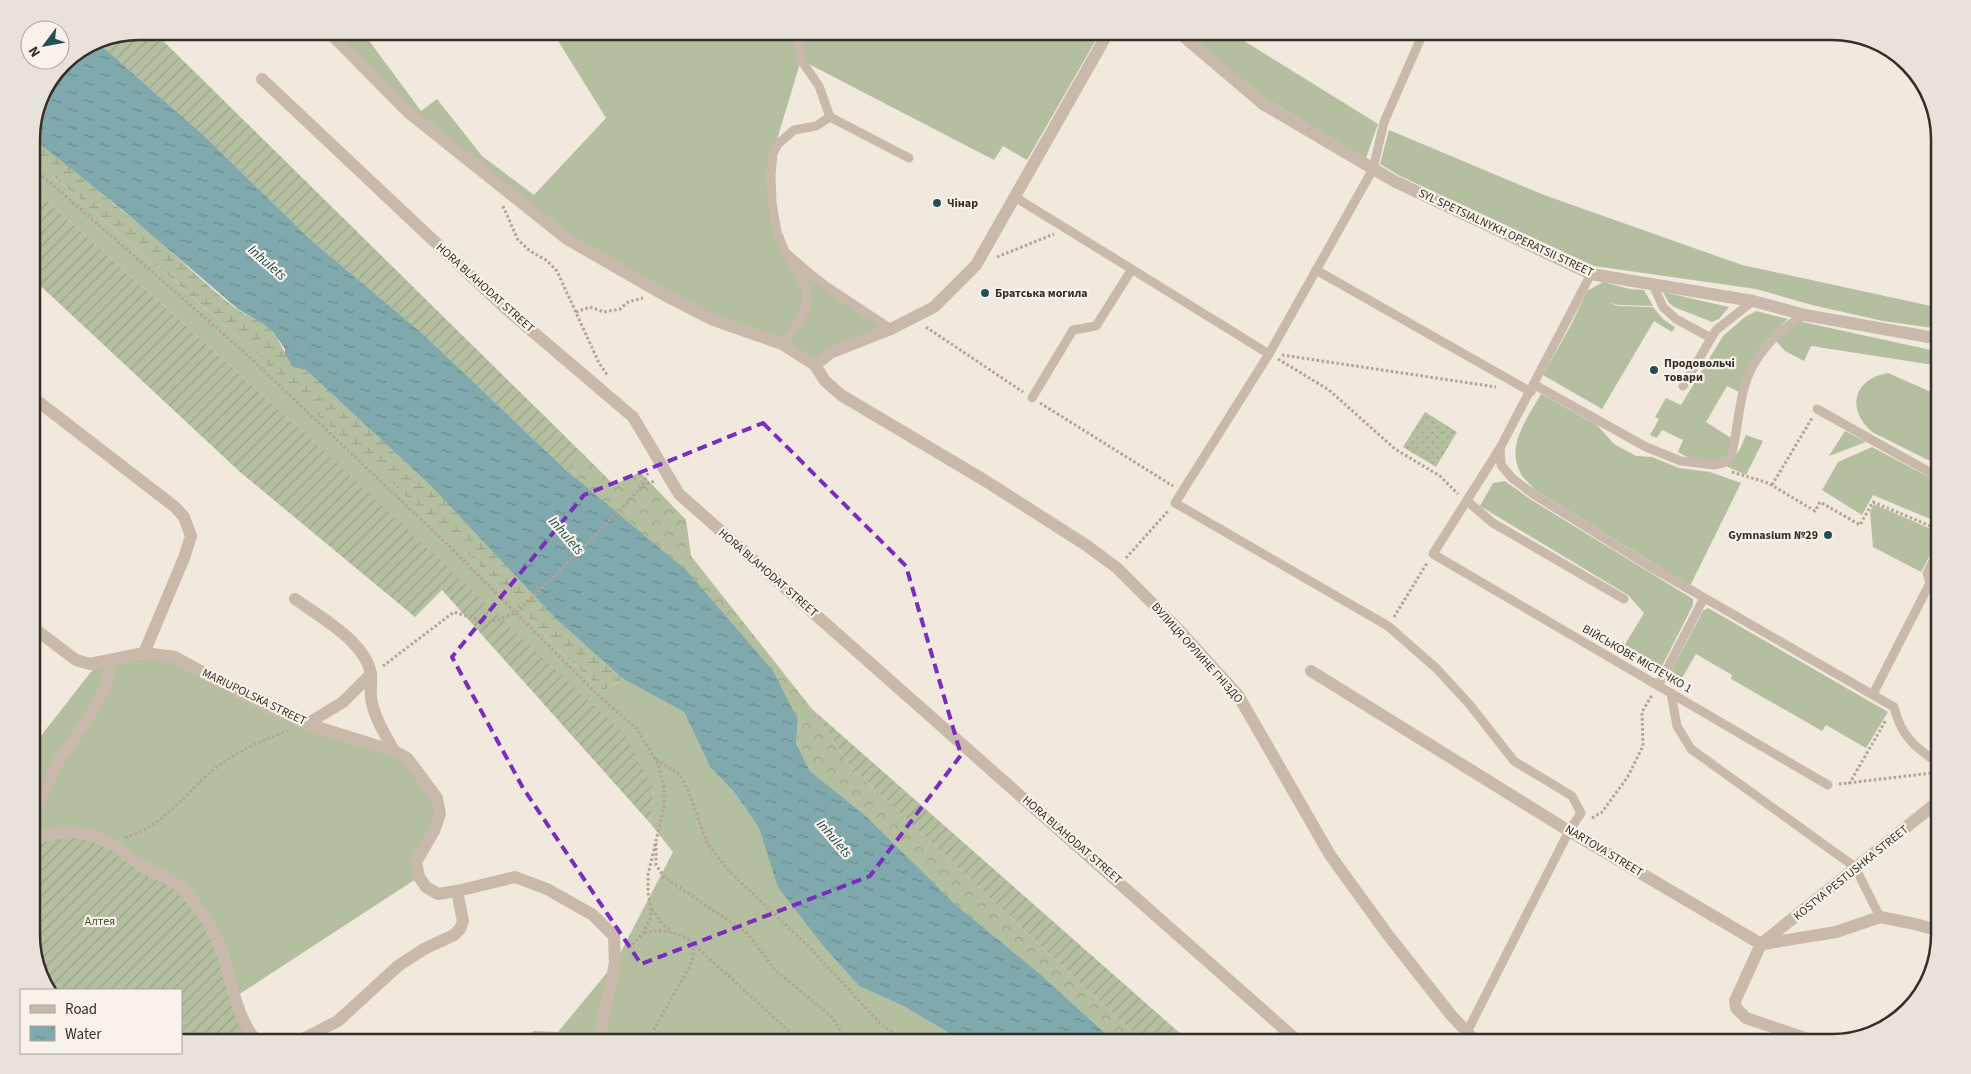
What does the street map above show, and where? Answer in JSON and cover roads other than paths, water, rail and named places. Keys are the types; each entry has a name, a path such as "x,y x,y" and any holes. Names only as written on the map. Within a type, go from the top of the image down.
{"street":[{"name":"ВУЛИЦЯ ОРЛИНЕ ГНІЗДО","path":"337,40 408,112 567,239 668,297 711,319 782,344 815,366 825,381 841,394 1030,508 1117,568 1179,630 1238,695 1330,855 1388,935 1451,1015 1467,1032"},
{"path":"815,366 830,354 934,307 976,266 1104,40"},
{"name":"SYL SPETSIALNYKH OPERATSII STREET","path":"1188,40 1263,104 1373,169 1394,181 1591,274 1753,301 1805,315 1931,337"},
{"name":"HORA BLAHODAT STREET","path":"262,79 505,308 633,417 678,494 1290,1034"},
{"path":"40,402 175,507 184,517 191,536 184,558 144,653"},
{"path":"295,599 346,635 361,652 371,674 371,698 374,709 394,750"},
{"name":"MARIUPOLSKA STREET","path":"40,632 76,660 90,664 144,653 175,657 238,692 298,721 394,750 407,758 437,798 440,814 434,831 416,862 420,877 426,887 438,894 515,878 547,889 593,915 614,936 615,963 600,1034"},
{"path":"40,803 59,760 86,721 105,688 111,660"},
{"name":"NARTOVA STREET","path":"1311,671 1569,831 1761,944"},
{"path":"307,724 342,702 371,674"},
{"name":"KOSTYA PESTUSHKA STREET","path":"1761,944 1931,807"},
{"path":"40,837 81,832 92,834 117,846 144,868 170,879 180,886 213,931 222,950 234,997 253,1034"},
{"path":"313,1034 338,1022 398,966 424,949 454,935 460,929 463,921 457,891"},
{"path":"1793,1034 1746,1018 1736,1008 1735,1001 1761,944 1836,932 1880,917 1931,929"}],"lane":[{"path":"798,40 801,60 819,86 830,117 909,158"},
{"path":"1420,40 1384,122 1373,169 1269,354 1175,503 1388,626 1437,669 1470,705 1514,761 1572,796 1581,813 1569,831 1467,1032"},
{"path":"782,344 802,316 808,302 807,292 800,274 785,252 777,232 772,203 771,175 773,153 778,144 794,130 816,126 830,117"},
{"path":"1015,197 1269,354"},
{"path":"785,252 826,286 891,328"},
{"path":"1032,398 1073,330 1096,326 1132,270"},
{"path":"1316,270 1646,447 1681,461 1714,466 1723,463 1731,457 1742,398 1749,374 1767,346 1782,330 1805,315"},
{"path":"1591,274 1533,388 1500,448 1467,501 1493,523 1624,599"},
{"path":"1653,285 1663,307 1676,319 1711,338"},
{"path":"1683,386 1716,330 1753,301"},
{"path":"1818,409 1931,473"},
{"path":"1500,448 1501,465 1512,478 1533,494 1704,598 1894,707 1898,722 1907,738 1931,758"},
{"name":"ВІЙСЬКОВЕ МІСТЕЧКО 1","path":"1467,501 1433,554 1828,785"},
{"path":"1873,694 1930,583 1927,573 1931,565"},
{"path":"1658,686 1704,598"},
{"path":"1671,693 1677,726 1690,749 1855,867 1880,917"}],"water":[{"name":"Inhulets","path":"103,47 201,133 311,240 423,334 567,471 687,571 773,671 798,720 796,743 810,771 865,815 956,905 1039,973 1106,1034 951,1034 903,1006 859,986 823,946 778,887 759,828 734,792 710,767 684,712 623,679 554,617 430,485 306,370 293,367 285,354 285,349 273,332 264,324 239,310 126,213 40,144 43,114 53,90 70,68 95,50"}],"place":[{"name":"Чінар","path":"937,203"},
{"name":"Братська могила","path":"985,293"},
{"name":"Продовольчі товари","path":"1654,370"},
{"name":"Gymnasium №29","path":"1828,535"}],"park label":[{"name":"Алтея","path":"100,921"}]}
